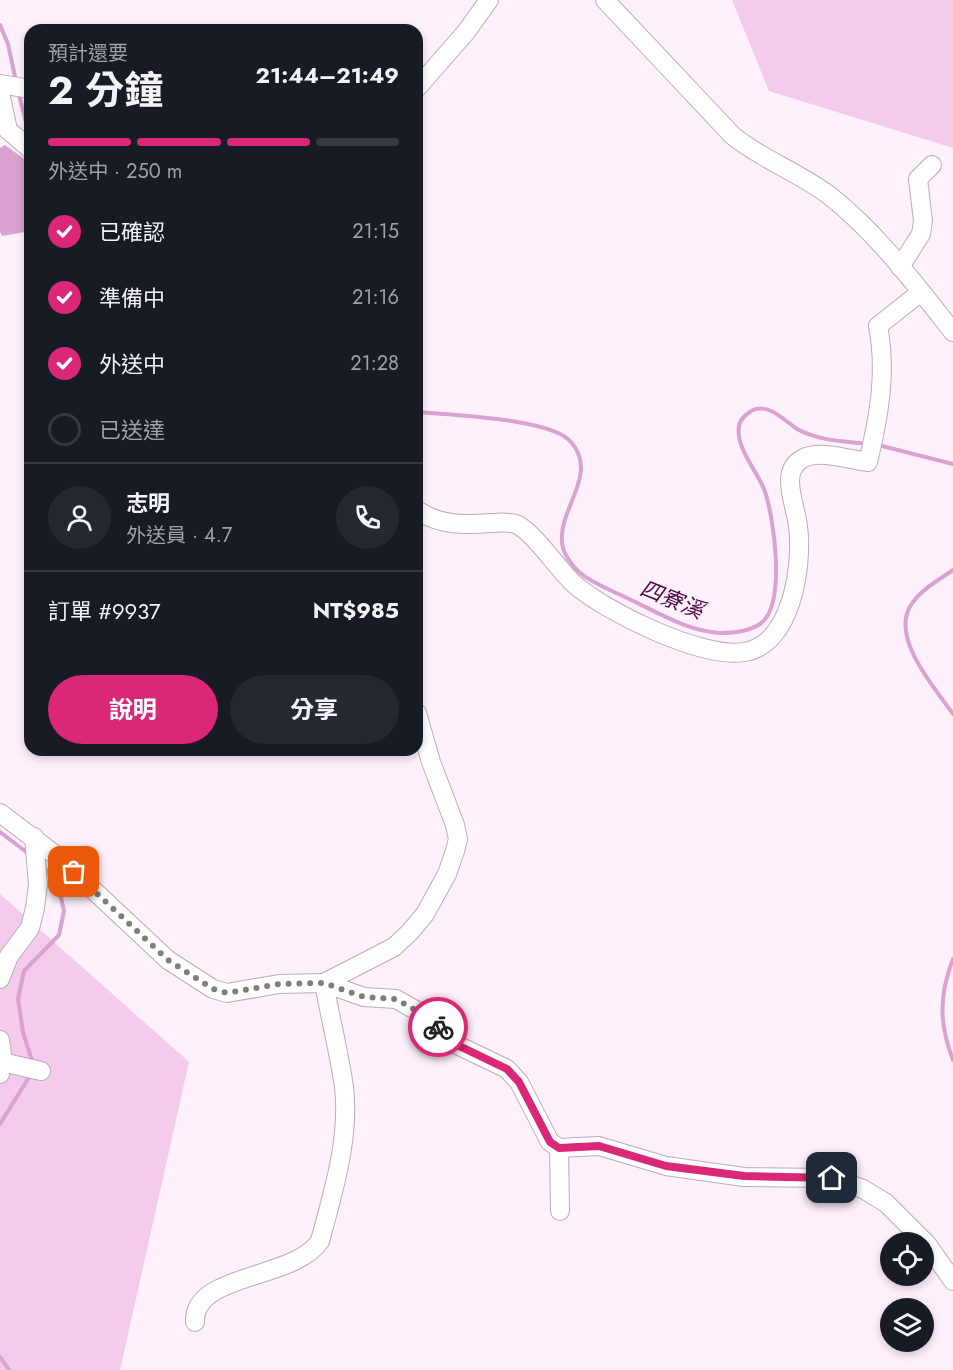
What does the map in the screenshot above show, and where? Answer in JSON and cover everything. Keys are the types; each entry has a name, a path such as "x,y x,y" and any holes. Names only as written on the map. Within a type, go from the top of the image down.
{"street":[{"path":"423,81 466,32 489,0"},
{"path":"605,0 733,136 746,147 829,196 900,267 953,332"},
{"path":"0,84 24,88"},
{"path":"0,92 8,130 24,144"},
{"path":"900,267 921,234 923,221 918,179 932,165"},
{"path":"423,513 444,522 462,525 515,523 525,530 574,583 596,601 692,646 715,651 745,652 766,644 777,634 787,613 799,554 798,527 789,482 791,469 799,460 810,455 868,462 876,430 884,358 878,326 921,292"},
{"path":"324,983 393,947 410,932 425,914 447,874 458,839 423,734"},
{"path":"0,813 34,837 168,960 213,989 227,993 279,984 324,983 364,997 396,999 426,1016 453,1043 507,1069 519,1082 550,1142 559,1148 599,1146 666,1166 744,1176 832,1178 863,1189 886,1203 927,1244 953,1281"},
{"path":"0,979 9,956 30,928 35,908 38,884 34,837"},
{"path":"195,1322 198,1305 208,1295 233,1282 298,1262 313,1252 320,1241 340,1156 345,1108 344,1087 324,983"},
{"path":"0,1040 1,1068 41,1071"},
{"path":"559,1148 560,1211"}],"shaded area":[{"path":"732,0 953,0 953,148 769,91"},
{"path":"5,145 24,159 24,232 2,236 0,232 0,148"},
{"path":"0,894 189,1062 120,1370 0,1370"}],"waterway":[{"name":"四寮溪","path":"0,25 8,44 16,81"},
{"name":"四寮溪","path":"18,91 24,114"},
{"name":"四寮溪","path":"423,412 475,416 522,423 560,434 571,442 579,454 581,466 580,479 563,529 562,545 570,562 590,580 661,615 696,629 720,633 745,630 760,624 768,614 776,580 774,539 768,502 761,482 740,442 739,426 742,419 753,410 765,409 805,433 832,440 868,444"},
{"name":"四寮溪","path":"878,445 953,464"},
{"name":"四寮溪","path":"953,570 926,588 913,602 907,615 906,630 916,661 953,714"},
{"path":"0,832 29,854"},
{"path":"33,1064 23,1032 18,999 24,971 59,935 64,911 59,889 44,867"},
{"name":"四寮溪","path":"953,959 945,985 942,1010 945,1034 953,1060"},
{"path":"0,1124 31,1074"},
{"path":"0,1357 9,1370"}],"way so far":[{"path":"74,872 168,960 213,989 227,993 279,984 324,983 364,997 396,999 426,1016 438,1027"}],"route":[{"path":"438,1027 453,1043 507,1069 519,1082 550,1142 559,1148 599,1146 666,1166 744,1176 832,1178"}]}
